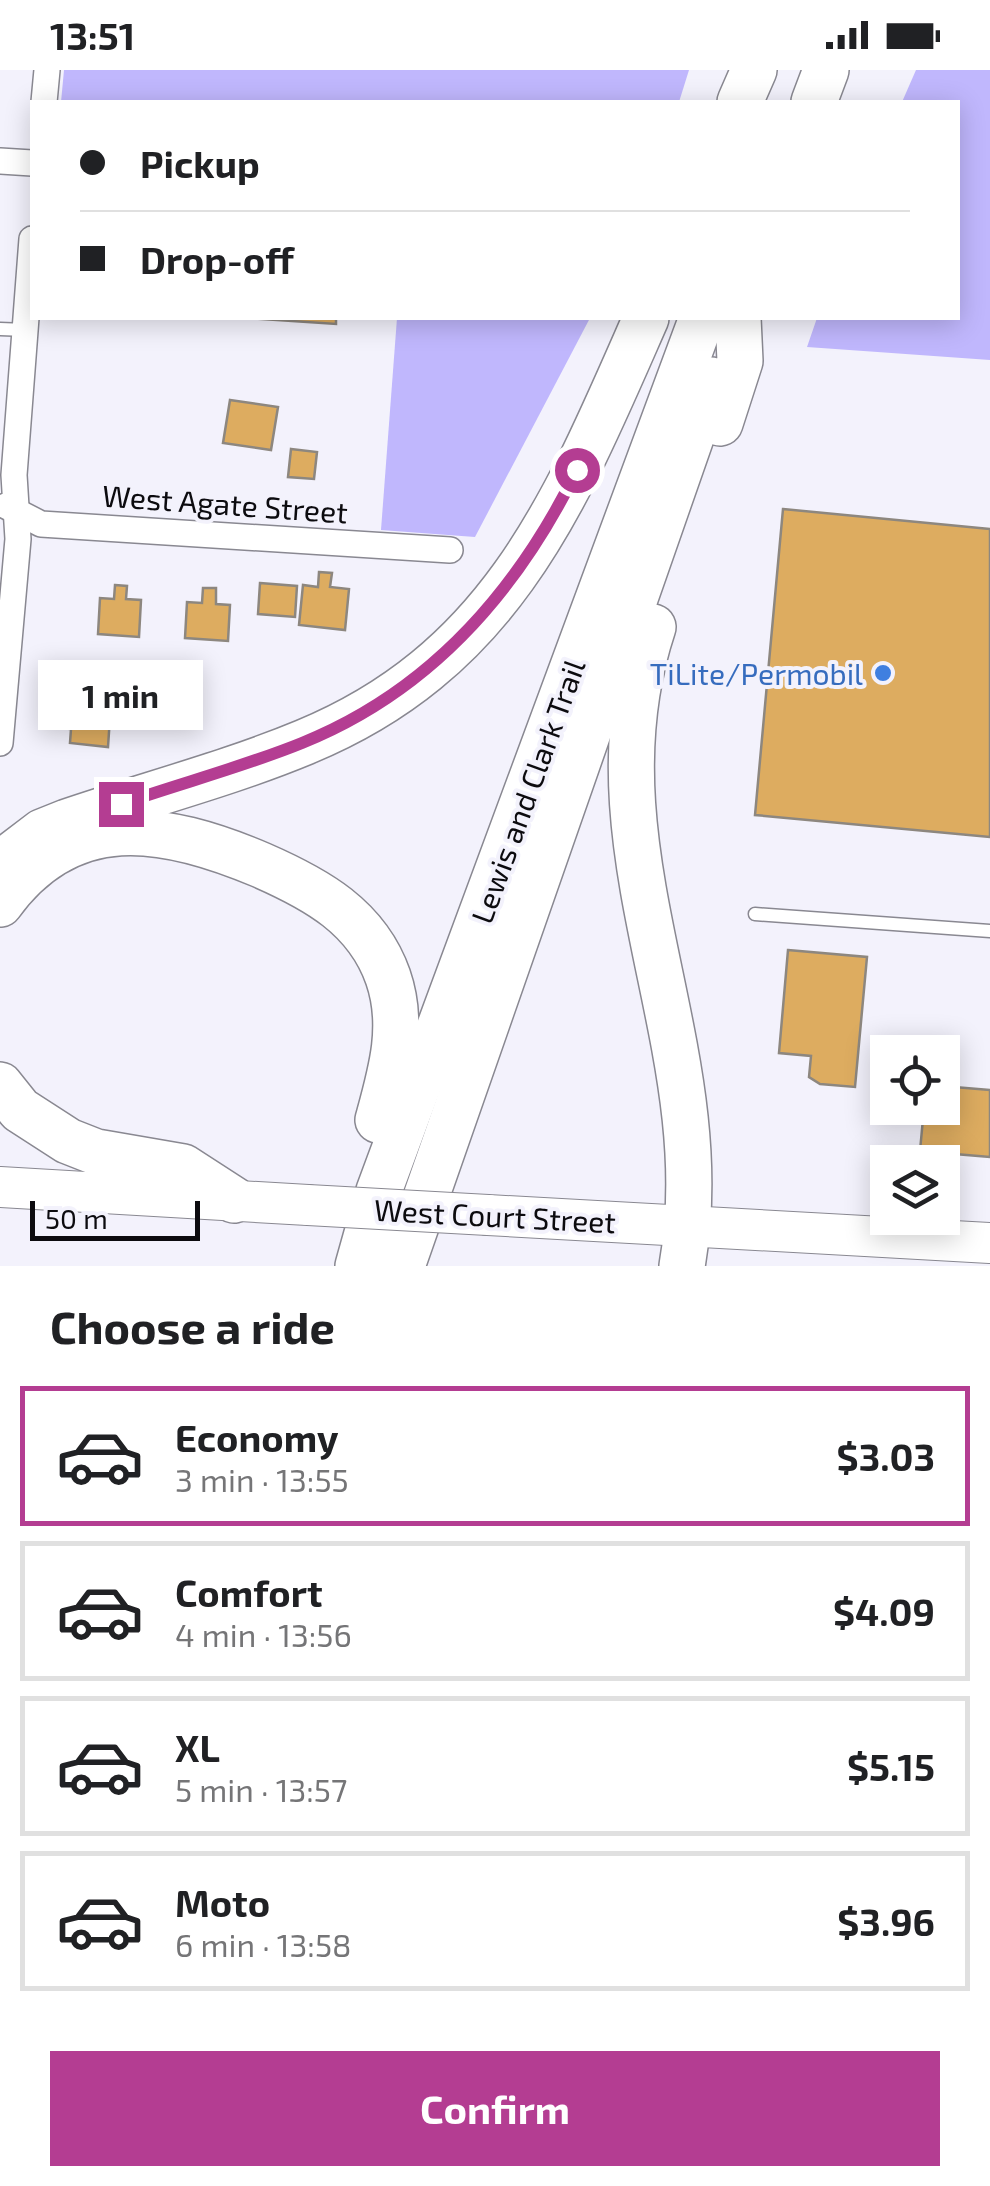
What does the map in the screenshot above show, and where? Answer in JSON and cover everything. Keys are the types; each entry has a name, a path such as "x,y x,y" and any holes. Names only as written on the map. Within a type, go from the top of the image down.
{"highway":[{"path":"741,100 754,70"},
{"path":"771,100 780,70"},
{"path":"815,100 826,70"},
{"path":"0,864 42,832 270,756 345,724 456,646 506,592 534,550 600,421 645,320"},
{"name":"Lewis and Clark Trail","path":"358,1266 379,1191 701,320"},
{"name":"Lewis and Clark Trail","path":"402,1266 735,320"},
{"path":"685,1246 685,1104 638,874 628,782 630,744 649,638 740,361 736,320"},
{"path":"0,904 14,884 62,848 91,837 146,830 219,847 327,898 364,932 388,977 394,999 396,1051 372,1146 379,1191"},
{"path":"0,1085 20,1110 68,1141 96,1152 183,1167 234,1200"}],"main road":[{"name":"West Court Street","path":"0,1187 488,1214 685,1246 990,1242"}],"street":[{"path":"44,100 47,70"},
{"path":"0,161 30,163"},
{"path":"0,742 18,540 8,509 14,475 13,330 30,248"},
{"name":"West Agate Street","path":"8,509 41,524 450,550"}],"lane":[{"path":"755,914 990,932"}],"shaded area":[{"path":"64,70 689,70 680,100 61,100"},
{"path":"916,70 990,70 990,360 807,347 816,320 960,320 960,100 903,100"},
{"path":"397,320 589,320 475,537 381,530"}],"building":[{"path":"277,320 336,320 336,324"},
{"path":"230,400 278,407 271,450 223,443"},
{"path":"291,449 317,452 314,479 288,477"},
{"path":"783,509 990,529 990,837 755,815"},
{"path":"319,572 332,573 330,587 349,589 345,630 299,625 303,585 318,587"},
{"path":"260,583 297,586 295,617 258,614"},
{"path":"115,585 127,586 126,599 141,600 139,637 98,634 100,598 114,599"},
{"path":"203,588 216,588 216,604 230,605 228,641 185,638 187,602 202,603"},
{"path":"74,699 111,702 108,747 70,743 71,729 58,728 59,712 72,713"},
{"path":"788,950 867,957 855,1087 820,1084 809,1077 811,1056 779,1053"},
{"path":"960,1088 990,1090 990,1157 960,1154 960,1145 921,1145 922,1125 960,1125"}],"place":[{"name":"TiLite/Permobil","path":"883,673"}],"route":[{"path":"121,804 306,742 391,696 456,646 506,592 534,550 577,470"}]}
